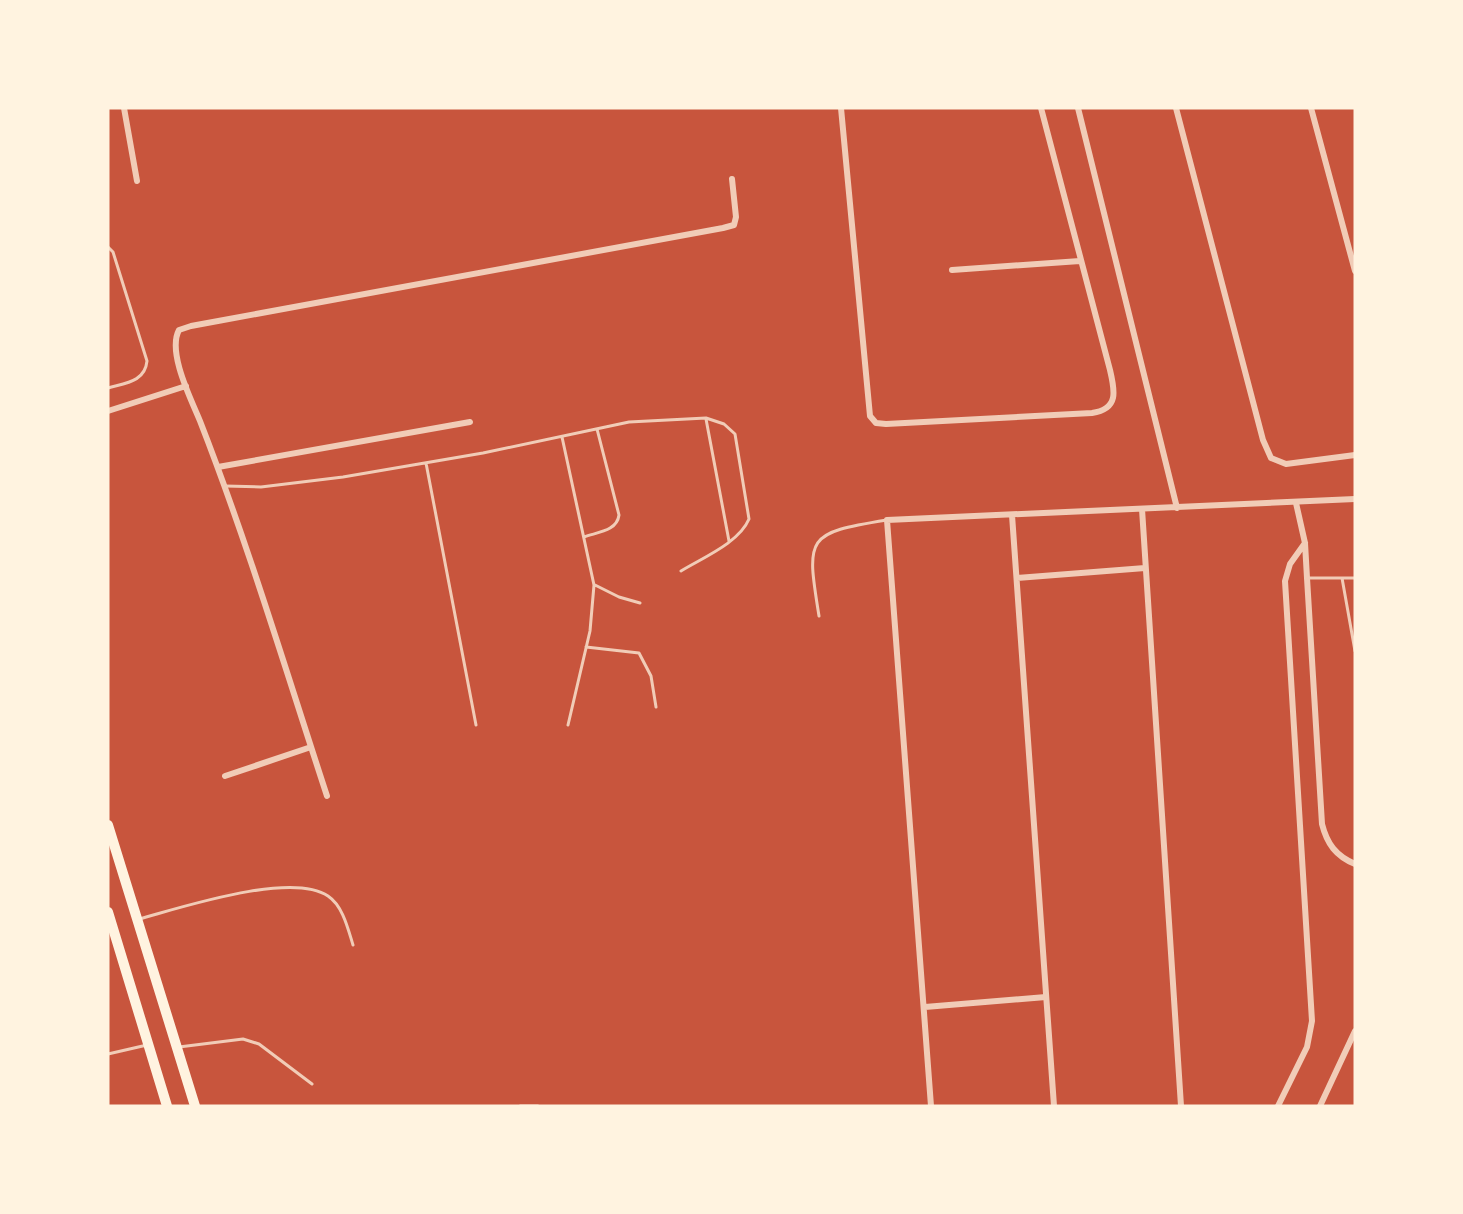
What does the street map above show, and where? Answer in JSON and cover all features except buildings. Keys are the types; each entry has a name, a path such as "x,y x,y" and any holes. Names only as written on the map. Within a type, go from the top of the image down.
{"highway":[{"path":"108,825 195,1106"},
{"path":"109,919 112,943 167,1106"}],"street":[{"path":"123,108 137,181"},
{"path":"841,108 870,416 876,423 1104,411 1111,405 1114,384 1041,108"},
{"path":"1078,108 1177,508"},
{"path":"1176,108 1263,440 1270,458 1286,464 1355,455"},
{"path":"1311,108 1355,271"},
{"path":"327,796 218,467 174,349 179,330 364,292 734,225 736,217 732,179"},
{"path":"952,270 1080,261"},
{"path":"108,411 186,386"},
{"path":"218,467 470,422"},
{"path":"931,1106 887,520 1355,499"},
{"path":"1296,503 1305,543 1322,824 1326,840 1333,849 1355,864"},
{"path":"1142,509 1181,1106"},
{"path":"1012,515 1053,1106"},
{"path":"1278,1106 1307,1047 1312,1022 1285,581 1290,564 1305,543"},
{"path":"1017,578 1146,568"},
{"path":"225,776 311,747"},
{"path":"925,1007 1046,997"},
{"path":"1320,1106 1355,1031"}],"lane":[{"path":"108,247 113,252 147,361 146,371 140,378 108,388"},
{"path":"706,418 729,541"},
{"path":"224,486 268,486 426,463 629,422 706,418 724,424 735,434 749,510 746,527 729,541 681,571"},
{"path":"584,537 614,527 618,523 619,515 597,429"},
{"path":"562,437 594,585 594,611 568,725"},
{"path":"426,463 476,725"},
{"path":"819,616 811,564 812,552 818,543 824,536 839,528 887,520"},
{"path":"1307,578 1355,578"},
{"path":"1342,578 1355,651"},
{"path":"594,585 619,597 640,603"},
{"path":"586,647 639,653 651,676 656,707"},
{"path":"136,919 249,891 292,887 310,889 328,895 336,904 353,945"},
{"path":"177,1047 243,1039 260,1044 312,1084"},
{"path":"108,1054 148,1045"},
{"path":"520,1106 538,1106"}]}
